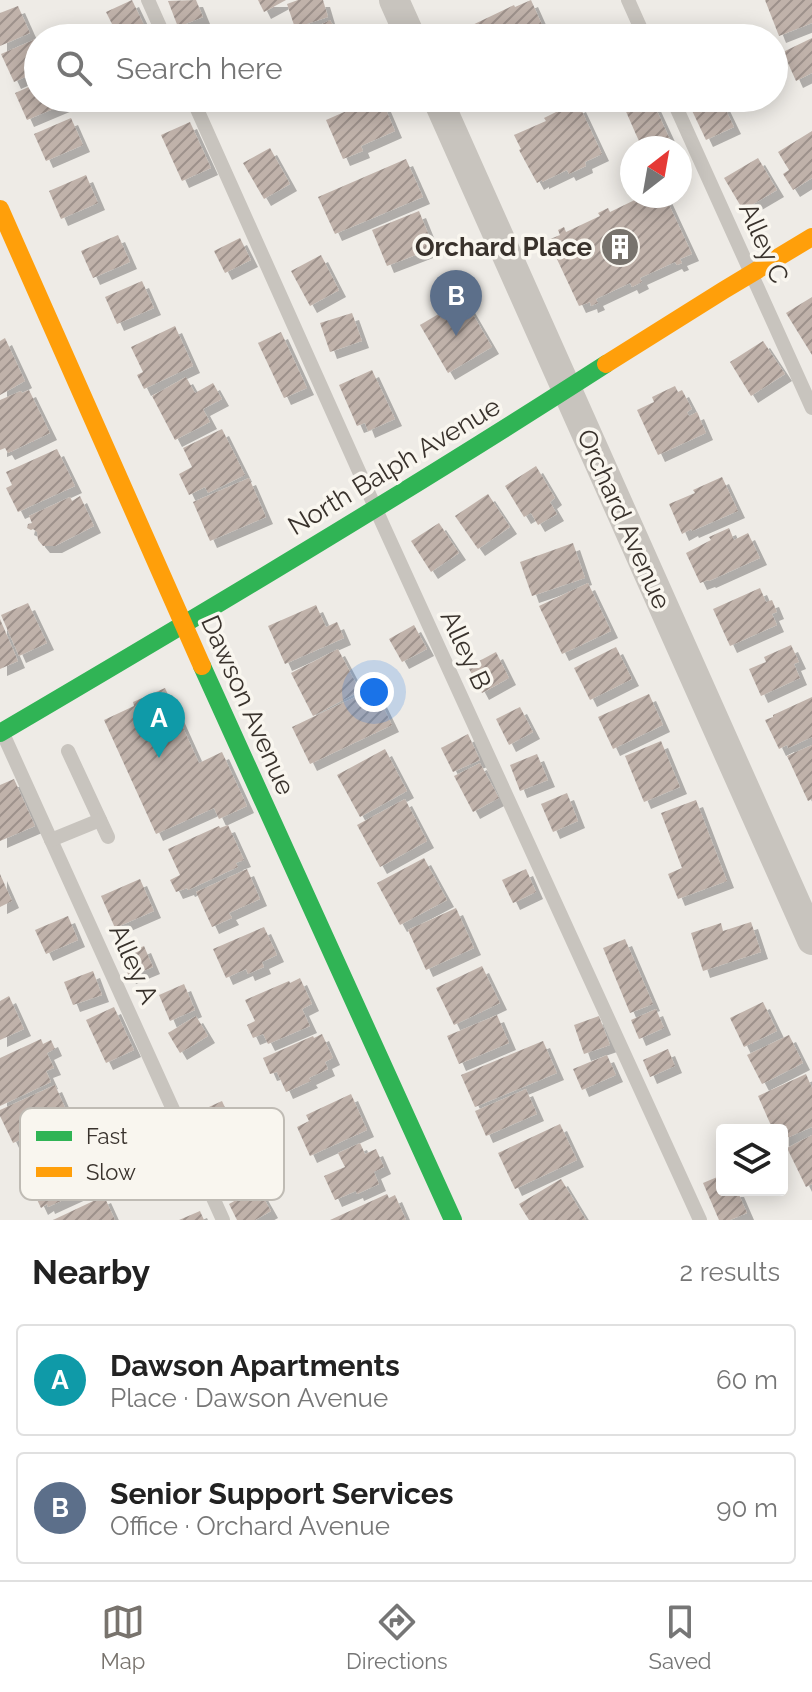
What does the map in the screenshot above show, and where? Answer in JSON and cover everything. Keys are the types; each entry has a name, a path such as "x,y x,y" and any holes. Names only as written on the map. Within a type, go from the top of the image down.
{"street":[{"path":"394,0 405,24"},
{"name":"Orchard Avenue","path":"443,112 812,940"},
{"name":"Dawson Avenue","path":"0,209 183,625 453,1220"},
{"name":"North Balph Avenue","path":"1,731 376,510 812,237"}],"lane":[{"path":"148,0 159,24"},
{"path":"628,0 639,24"},
{"name":"Alley B","path":"198,112 700,1220"},
{"name":"Alley C","path":"678,112 812,408"},
{"name":"Alley A","path":"1,731 172,1108"},
{"path":"68,751 108,837"},
{"path":"51,840 100,820"},
{"name":"Alley A","path":"214,1200 223,1220"}],"building":[{"path":"132,0 144,24 112,24 106,12"},
{"path":"196,0 203,17 177,24 168,1"},
{"path":"258,0 286,0 264,12"},
{"path":"298,0 323,0 328,17 307,24 294,24 287,4"},
{"path":"531,0 542,24 474,24 514,5"},
{"path":"765,0 812,0 812,23 788,32 788,24 774,24"},
{"path":"18,6 26,24 24,36 0,46 0,13"},
{"path":"812,38 812,73 796,81 788,63 788,50"},
{"path":"24,44 24,77 14,82 1,54"},
{"path":"24,89 24,112 46,112 27,120 15,93"},
{"path":"344,112 387,112 395,131 361,146 363,151 343,159 326,120"},
{"path":"556,112 582,112 602,154 569,174 567,170 537,183 514,135 546,121 544,118"},
{"path":"626,112 657,112 668,136 637,136"},
{"path":"693,112 727,112 734,127 706,140"},
{"path":"71,118 83,145 46,161 34,134"},
{"path":"190,122 211,168 182,181 161,135"},
{"path":"812,131 812,178 793,190 783,174 789,170 778,152"},
{"path":"270,148 290,184 264,199 243,163"},
{"path":"758,158 777,190 743,210 724,178"},
{"path":"406,159 423,197 335,234 318,197"},
{"path":"86,175 98,203 61,219 49,191"},
{"name":"Orchard Place","path":"620,207 671,208 692,254 680,259 682,263 677,265 675,262 640,278 642,282 632,287 630,283 596,299 598,303 579,306 548,240 560,235 558,230 564,227 566,232 600,216 598,213 608,208 610,212"},
{"path":"419,211 434,248 387,266 372,230"},
{"path":"118,235 130,262 93,278 81,251"},
{"path":"240,238 251,260 225,273 214,251"},
{"path":"321,255 339,290 310,306 291,271"},
{"path":"142,281 154,308 117,324 105,297"},
{"path":"812,297 812,355 786,313"},
{"path":"464,299 492,347 448,373 420,325"},
{"path":"352,313 362,341 330,352 320,323"},
{"path":"175,326 193,366 144,389 137,375 143,372 131,347"},
{"path":"281,332 307,388 284,398 258,343"},
{"path":"5,338 25,381 0,395 0,341"},
{"path":"763,341 785,374 751,396 730,362"},
{"path":"372,370 395,419 368,431 365,423 357,426 339,385"},
{"path":"186,377 195,393 213,383 222,399 203,409 210,422 175,440 152,396"},
{"path":"675,386 678,392 682,390 692,409 687,412 689,416 697,412 706,433 658,455 637,410 654,402 652,397"},
{"path":"29,390 50,433 8,453 5,448 0,450 0,400"},
{"path":"222,429 245,475 208,493 205,487 189,495 179,474 192,467 183,448"},
{"path":"57,449 75,486 18,512 6,488 12,485 6,472"},
{"path":"536,466 555,498 550,502 557,514 538,525 531,513 524,517 505,486"},
{"path":"722,477 738,511 682,534 669,504"},
{"path":"249,478 266,517 210,541 193,502"},
{"path":"488,494 510,527 478,549 455,516"},
{"path":"80,496 94,526 55,546 43,546 37,532 27,528 32,523 29,516 70,497 72,501"},
{"path":"439,523 459,553 431,572 411,541"},
{"path":"729,528 734,540 748,533 760,558 700,583 686,553"},
{"path":"573,543 585,578 532,596 520,562"},
{"path":"588,583 611,631 562,654 539,606"},
{"path":"760,588 766,602 772,600 777,612 772,614 777,625 730,646 713,609"},
{"path":"28,603 47,643 19,656 1,615"},
{"path":"316,605 326,627 337,622 344,638 285,664 268,626"},
{"path":"0,619 18,661 0,669"},
{"path":"414,625 427,649 402,662 389,639"},
{"path":"791,645 799,662 794,664 800,678 761,696 749,669 766,662 764,657"},
{"path":"616,647 632,679 590,700 574,668"},
{"path":"338,649 360,691 313,716 291,673"},
{"path":"496,652 509,678 482,693 468,667"},
{"path":"165,688 199,763 222,752 247,806 219,819 214,808 156,834 104,720 134,706 133,702"},
{"path":"374,688 392,725 310,764 292,727"},
{"path":"649,694 663,725 613,749 598,717"},
{"path":"812,697 812,737 779,749 765,720"},
{"path":"520,707 533,732 509,745 496,719"},
{"path":"468,734 480,760 453,772 441,748"},
{"path":"661,741 680,787 644,802 625,756"},
{"path":"812,745 812,799 808,801 787,756"},
{"path":"385,749 407,791 360,817 337,775"},
{"path":"537,754 548,780 520,791 510,765"},
{"path":"480,763 499,798 473,812 454,776"},
{"path":"14,779 35,826 0,841 0,785"},
{"path":"567,793 578,821 553,832 541,804"},
{"path":"405,799 427,841 380,867 357,825"},
{"path":"696,800 727,881 678,899 668,874 682,868 661,813"},
{"path":"228,825 244,860 236,863 238,867 188,890 176,892 170,880 180,875 168,849 219,826"},
{"path":"424,858 447,900 400,925 377,883"},
{"path":"247,869 260,899 229,913 232,918 212,927 196,892"},
{"path":"526,869 536,892 513,903 502,880"},
{"path":"0,874 12,901 0,907"},
{"path":"140,879 154,911 115,928 101,896"},
{"path":"456,908 474,948 426,970 408,930"},
{"path":"68,916 78,940 46,954 35,930"},
{"path":"751,922 761,952 703,971 691,933 721,923 723,931"},
{"path":"264,927 277,955 262,962 264,967 248,974 246,969 226,978 213,949"},
{"path":"625,939 653,1004 630,1013 603,948"},
{"path":"144,946 153,967 129,977 120,956"},
{"path":"482,966 500,1003 454,1025 436,988"},
{"path":"93,971 102,995 73,1005 64,982"},
{"path":"300,978 312,1004 302,1009 310,1026 268,1044 263,1034 253,1038 247,1025 255,1021 245,1000"},
{"path":"184,984 195,1010 170,1021 159,995"},
{"path":"9,996 24,1029 0,1040 0,1001"},
{"path":"763,1002 777,1031 744,1047 730,1018"},
{"path":"114,1007 134,1050 106,1063 86,1020"},
{"path":"656,1009 664,1028 639,1039 631,1020"},
{"path":"497,1015 509,1043 459,1064 447,1036"},
{"path":"196,1016 208,1036 180,1053 168,1033"},
{"path":"599,1016 610,1045 584,1054 574,1025"},
{"path":"322,1034 333,1058 325,1062 328,1069 286,1092 277,1072 270,1074 263,1058"},
{"path":"789,1035 803,1063 762,1084 747,1055"},
{"path":"41,1039 43,1044 51,1040 55,1049 47,1053 54,1068 46,1071 51,1082 0,1106 0,1058"},
{"path":"543,1041 557,1073 475,1107 461,1075"},
{"path":"668,1049 675,1066 650,1077 643,1060"},
{"path":"607,1055 616,1075 582,1090 573,1069"},
{"path":"806,1074 812,1088 812,1127 788,1137 788,1124 770,1124 758,1096"},
{"path":"55,1085 65,1108 20,1108 20,1140 13,1143 0,1110"},
{"path":"526,1089 537,1114 486,1136 475,1111"},
{"path":"351,1094 367,1130 310,1156 297,1127 309,1121 306,1115"},
{"path":"222,1101 225,1108 207,1108"},
{"path":"560,1124 577,1160 515,1189 498,1153"},
{"path":"812,1135 812,1184 806,1187 788,1147"},
{"path":"360,1143 365,1154 376,1149 384,1167 374,1172 379,1184 335,1200 324,1176 345,1167 338,1153"},
{"path":"716,1178 716,1196 740,1196 747,1213 730,1220 719,1220 703,1183"},
{"path":"561,1179 586,1220 529,1220 519,1204"},
{"path":"387,1194 389,1198 395,1195 406,1220 330,1220"},
{"path":"37,1200 63,1200 48,1207 47,1204 41,1208"},
{"path":"96,1200 106,1200 115,1220 53,1220"},
{"path":"236,1200 265,1200 271,1211 255,1220 237,1220 229,1204"},
{"path":"200,1211 204,1220 179,1220"}],"traffic: fast":[{"path":"0,733 305,552 606,364"},
{"path":"202,666 453,1220"}],"traffic: slow":[{"path":"0,209 202,666"},
{"path":"606,364 812,237"}],"place":[{"name":"Orchard Place","path":"620,247"},
{"name":"Senior Support Services","path":"456,336"},
{"name":"Dawson Apartments","path":"159,758"}]}
